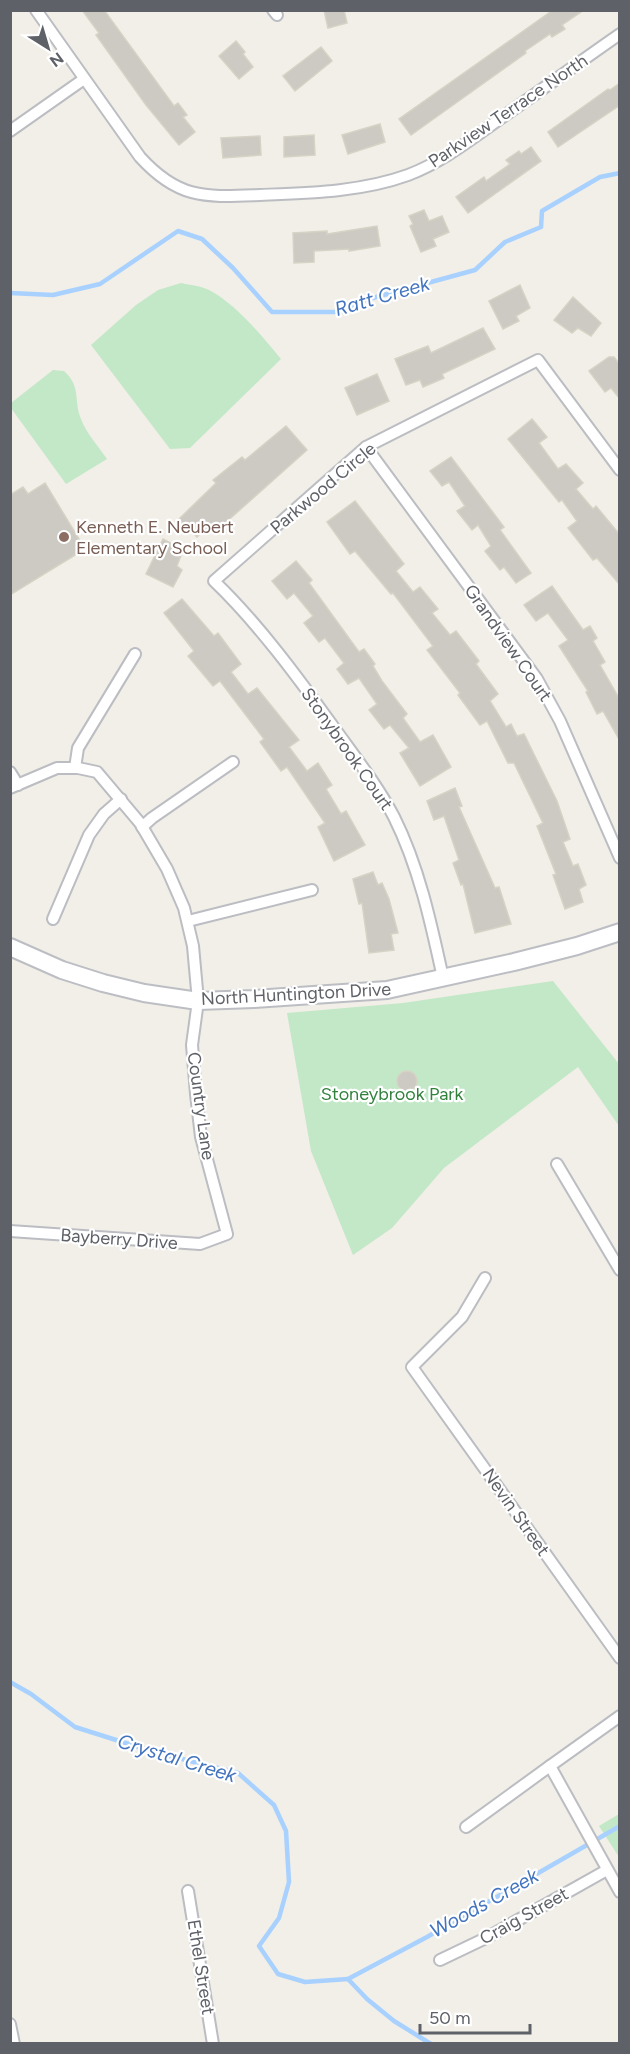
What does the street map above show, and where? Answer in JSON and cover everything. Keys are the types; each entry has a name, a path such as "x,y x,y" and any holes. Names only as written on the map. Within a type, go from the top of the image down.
{"street":[{"name":"Parkview Terrace North","path":"36,10 140,157 154,172 187,192 215,196 286,194 356,188 408,175 434,163 474,137 620,34"},
{"path":"10,131 84,79"},
{"name":"Parkwood Circle","path":"214,581 366,447 538,360 620,470"},
{"name":"Grandview Court","path":"366,447 537,679 560,721 620,858"},
{"name":"Stonybrook Court","path":"214,581 230,596 303,686 368,775 393,815 425,900 443,978"},
{"path":"75,768 78,748 135,654"},
{"path":"142,827 233,762"},
{"name":"Country Lane","path":"14,787 57,768 97,772 142,827 167,869 184,908 193,946 198,1001 192,1045 201,1137 227,1234"},
{"path":"10,772 14,787"},
{"path":"52,919 89,835 104,814 121,800"},
{"path":"188,921 312,890"},
{"name":"North Huntington Drive","path":"10,946 62,970 103,983 144,993 198,1001 387,990 577,946 620,932"},
{"path":"556,1164 620,1270"},
{"name":"Bayberry Drive","path":"10,1231 200,1244 227,1234"},
{"name":"Nevin Street","path":"485,1278 462,1317 412,1367 620,1658"},
{"path":"466,1827 620,1716"},
{"path":"550,1766 620,1892"},
{"name":"Craig Street","path":"440,1960 486,1938 608,1870"},
{"name":"Ethel Street","path":"188,1891 213,2043"},
{"path":"10,2024 14,2043"}],"green space":[{"path":"181,283 206,289 229,303 266,340 281,359 190,448 170,449 91,345 136,305 158,290"},
{"path":"53,370 64,371 70,377 75,388 83,424 107,459 66,484 11,408 11,403"},
{"name":"Stoneybrook Park","path":"553,981 619,1064 619,1126 578,1067 444,1168 392,1228 353,1255 311,1151 287,1013 403,1003"},
{"path":"619,1814 619,1857 599,1826"}],"building":[{"path":"82,10 104,10 174,106 178,103 187,115 183,117 195,132 179,145 146,105 96,35 99,33"},
{"path":"324,10 344,10 347,23 328,28"},
{"path":"553,10 584,10 562,25 565,29 552,37 550,34 525,51 526,53 411,135 399,119"},
{"path":"236,41 253,67 239,79 219,56"},
{"path":"321,47 332,61 295,91 283,76"},
{"path":"620,83 620,105 558,147 548,132"},
{"path":"380,124 385,142 348,154 342,135"},
{"path":"314,135 315,155 284,157 284,137"},
{"path":"260,136 261,155 223,158 221,138"},
{"path":"531,147 541,161 468,213 456,197 484,177 486,181 510,164 506,160 519,151 521,154"},
{"path":"424,210 429,221 442,216 449,232 433,239 436,246 421,252 410,226 413,224 409,216"},
{"path":"377,226 380,246 349,251 349,249 314,251 314,262 294,263 293,233 327,231 327,234"},
{"path":"520,285 530,308 516,316 519,321 503,329 489,301"},
{"path":"573,297 601,323 591,336 578,328 572,333 554,320"},
{"path":"483,328 495,349 442,374 444,378 423,387 420,380 406,385 395,359 428,346 431,353"},
{"path":"609,357 614,357 620,365 620,399 611,388 605,392 589,371"},
{"path":"377,374 389,401 357,415 345,388"},
{"path":"532,419 547,437 539,443 558,469 566,464 583,483 576,489 593,509 596,506 620,535 620,585 597,558 593,560 568,528 577,521 562,500 559,502 508,439"},
{"path":"286,426 307,450 215,532 207,528 197,537 178,520 216,483 213,480 242,457 245,460"},
{"path":"451,457 504,527 500,530 531,573 516,583 504,567 500,570 485,551 491,546 478,525 472,530 457,511 465,506 449,482 442,486 430,471"},
{"path":"45,483 85,549 10,595 10,495 23,487 28,494"},
{"path":"355,501 404,564 396,571 413,592 420,587 438,609 432,613 450,635 456,631 479,661 476,664 498,694 490,701 506,727 511,724 517,736 524,734 557,801 570,839 563,842 573,866 578,864 586,885 579,889 583,902 565,909 553,875 556,874 537,826 543,823 514,763 508,763 487,721 480,725 458,695 460,693 427,650 433,646 393,593 391,594 355,551 350,554 327,522"},
{"path":"163,539 183,550 177,566 182,570 173,587 146,574"},
{"path":"296,561 312,580 309,583 359,652 364,649 375,664 373,666 382,681 407,714 403,718 420,742 433,735 451,767 420,786 400,753 409,748 390,725 384,729 369,710 377,704 359,678 348,684 337,669 344,663 325,638 319,642 304,623 313,616 294,593 287,599 272,581"},
{"path":"552,586 583,630 590,626 597,638 593,641 605,662 600,665 620,700 620,741 603,711 597,714 586,692 588,691 559,646 568,640 548,613 536,621 524,605"},
{"path":"182,599 214,636 218,633 241,664 231,672 248,694 257,688 299,740 289,747 307,771 318,763 332,785 326,789 341,814 346,811 365,845 334,861 318,827 325,823 287,767 281,771 260,742 264,739 220,681 213,686 188,656 194,651 164,613"},
{"path":"455,788 462,806 459,807 495,888 499,887 511,924 475,933 463,884 461,885 453,863 459,860 444,816 434,820 427,801"},
{"path":"373,872 378,885 382,883 389,899 398,933 391,934 394,950 369,953 362,903 359,904 353,879"},
{"path":"407,1071 414,1074 417,1081 414,1088 407,1091 400,1088 397,1081 400,1074"}],"waterway":[{"name":"Ratt Creek","path":"10,293 53,295 100,284 178,231 202,239 233,268 272,312 341,312 358,302 475,270 505,242 541,227 542,211 600,177 620,173"},
{"name":"Crystal Creek","path":"10,1682 31,1694 75,1727 154,1752 238,1773 274,1805 286,1831 289,1882 279,1918 259,1946 278,1974 305,1982 348,1979 367,1999 394,2021 431,2044"},
{"name":"Woods Creek","path":"348,1979 427,1937 620,1826"}],"place":[{"name":"Kenneth E. Neubert Elementary School","path":"64,537"}]}
